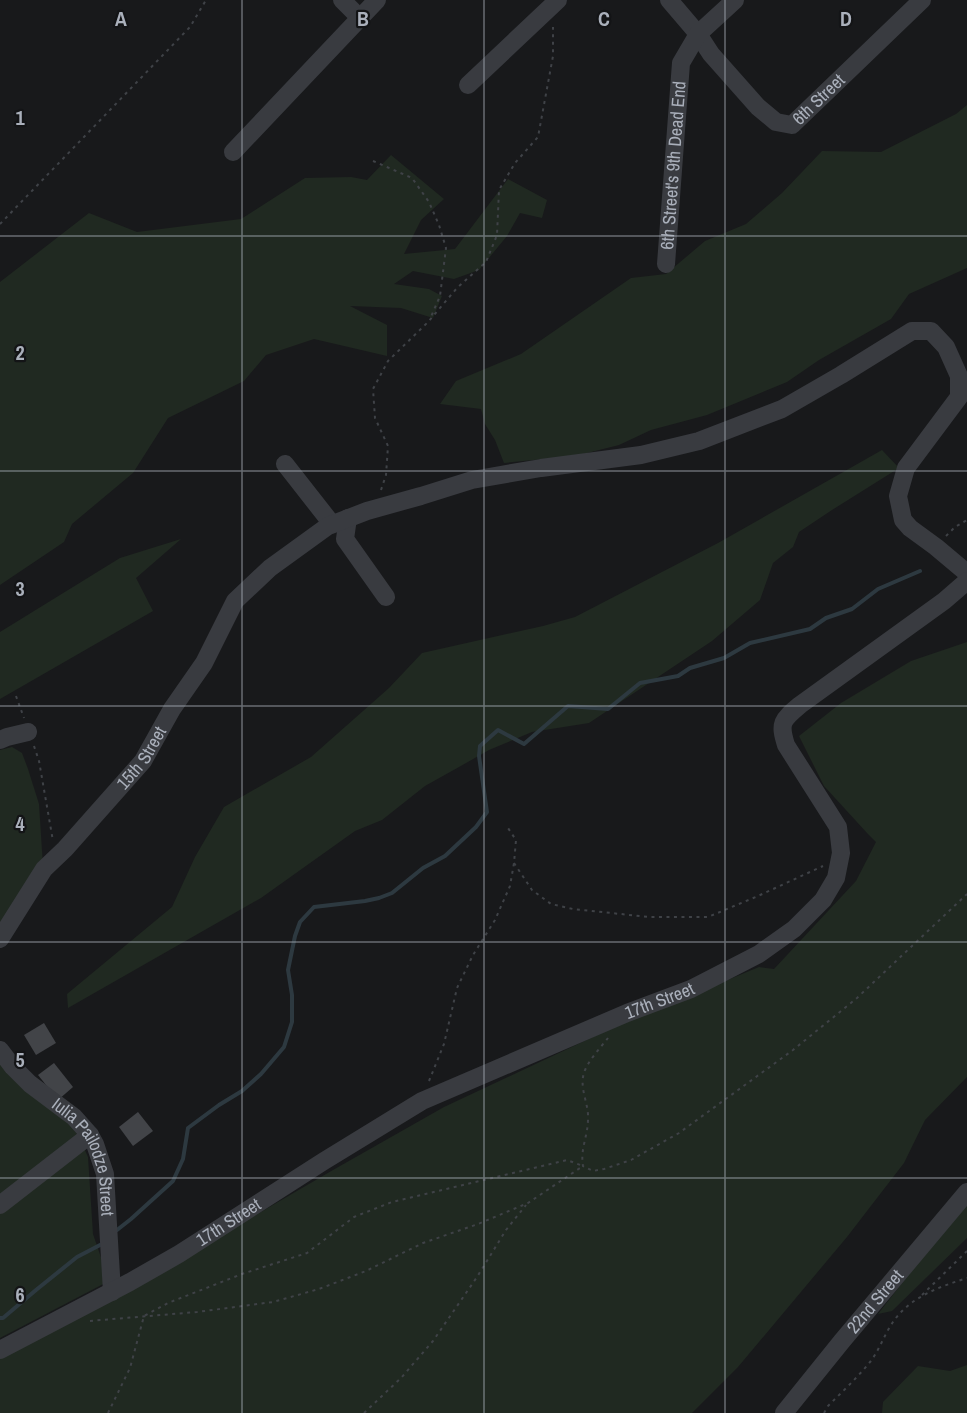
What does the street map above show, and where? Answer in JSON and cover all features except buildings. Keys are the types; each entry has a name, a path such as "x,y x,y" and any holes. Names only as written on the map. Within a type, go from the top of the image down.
{"street":[{"path":"342,0 360,18"},
{"path":"233,152 377,0"},
{"name":"6th Street","path":"669,0 698,34 711,54 758,107 776,122 792,125 922,0"},
{"name":"6th Street's 9th Dead End","path":"666,264 681,63 698,34 735,0"},
{"path":"468,86 555,3"},
{"name":"15th Street","path":"0,939 44,869 143,761 172,709 204,663 235,600 270,568 340,521 472,480 641,455 699,441 782,409 912,331 931,331 946,347 959,376 959,397 906,468 898,496 903,520 936,547"},
{"path":"285,464 340,521 345,539 387,597"},
{"path":"936,547 967,573"},
{"name":"17th Street","path":"0,1350 112,1292 179,1254 422,1101 627,1012 691,989 759,954 794,929 823,900 836,878 841,853 838,827 786,745 782,731 786,717 944,601 967,581"},
{"path":"0,740 28,732"},
{"name":"Iulia Pailodze Street","path":"0,1051 30,1084 74,1117 95,1144 105,1174 112,1292"},
{"path":"0,1205 90,1135"},
{"name":"22nd Street","path":"784,1413 967,1192"}],"path":[{"path":"0,224 190,27 206,0"},
{"path":"367,511 379,497 386,475 388,446 375,418 373,389 388,361 428,322 457,288 486,262 497,235 499,190 515,163 538,137 553,56 555,3"},
{"path":"373,161 412,178 429,202 439,225 446,248 440,296 428,322"},
{"path":"936,547 955,527 967,520"},
{"path":"16,696 39,761 56,858"},
{"path":"422,1101 444,1044 457,988 473,955 495,920 510,886 516,840 508,828"},
{"path":"514,863 532,890 551,904 573,909 649,917 708,917 840,860"},
{"path":"108,1413 130,1368 144,1316 168,1303 242,1274 307,1253 354,1217 392,1202 567,1160 593,1171 632,1160 679,1133 794,1050 857,998 967,894"},
{"path":"583,1166 583,1143 588,1121 582,1084 584,1071 608,1039"},
{"path":"88,1321 99,1322 198,1312 273,1302 310,1291 366,1271 423,1243 478,1224 528,1203 583,1166"},
{"path":"364,1413 401,1378 433,1341 506,1230 528,1203"},
{"path":"824,1413 871,1361 893,1321 967,1251"},
{"path":"920,1297 967,1278"}],"shaded area":[{"path":"967,105 967,268 909,294 891,319 819,360 787,382 707,415 651,430 619,445 575,456 504,463 495,440 485,424 481,409 440,404 456,381 521,354 631,278 666,274 705,241 746,224 782,193 822,151 881,152 956,114"},
{"path":"391,155 444,199 421,220 404,254 455,249 508,179 547,200 542,218 520,213 507,236 479,270 454,279 413,271 394,284 429,289 442,296 433,318 401,308 350,306 387,325 387,356 314,339 266,355 244,381 168,418 133,473 72,524 64,542 0,585 0,282 89,213 137,232 241,219 305,178 351,177 367,180"},
{"path":"882,450 899,468 799,532 793,547 773,563 760,600 712,641 589,723 532,732 489,750 425,786 382,820 355,831 261,898 68,1008 67,994 172,907 195,857 224,807 311,757 389,688 422,653 575,617 718,543"},
{"path":"181,539 136,578 153,611 0,699 0,632 120,558"},
{"path":"967,642 967,1077 925,1120 904,1163 847,1237 738,1367 692,1413 0,1413 0,1354 149,1277 444,1107 612,1028 759,967 774,969 856,881 876,842 824,786 799,736 841,703 911,661"},
{"path":"12,747 22,753 39,804 43,866 0,930 0,750"},
{"path":"0,1055 78,1135 88,1157 93,1234 109,1281 0,1338"},
{"path":"967,1200 967,1238 892,1311 878,1314"},
{"path":"967,1365 967,1413 882,1413 883,1402 918,1366 950,1371"}],"waterway":[{"path":"117,1230 173,1181 183,1159 188,1128 242,1091 261,1074 284,1047 292,1022 292,995 288,970 300,922 314,907 365,901 392,893 423,868 445,856 476,827 487,812 479,756 480,746 498,730 524,744 568,706 608,709 640,683 678,676 690,668 724,658 750,643 810,629 826,618 852,609 878,589 920,571"},
{"path":"0,1318 3,1318 77,1257 102,1244"}]}
